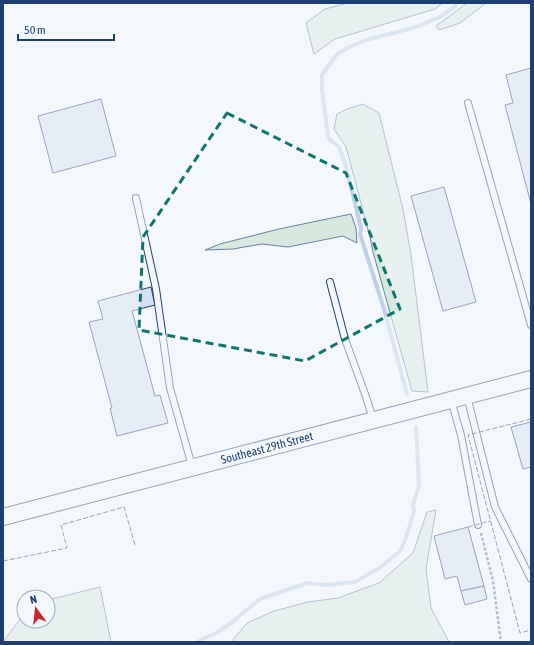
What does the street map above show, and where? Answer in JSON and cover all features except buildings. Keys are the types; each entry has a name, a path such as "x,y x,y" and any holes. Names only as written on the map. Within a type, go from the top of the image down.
{"main road":[{"name":"Southeast 29th Street","path":"3,517 531,379"}],"lane":[{"path":"468,103 531,325"},
{"path":"136,198 156,289 170,388 193,468"},
{"path":"330,282 345,339 366,394 373,421"},
{"path":"467,396 495,506 531,579"},
{"path":"451,400 461,434 478,525"}],"path":[{"path":"478,525 494,581 501,642"}],"highlighted area":[{"path":"227,113 346,173 400,309 305,361 139,330 143,237"}],"shaded area":[{"path":"348,3 443,3 435,9 335,39 314,54 306,23 325,9"},
{"path":"467,3 486,3 460,23 439,30 436,26"},
{"path":"363,104 379,113 403,209 411,255 428,392 412,391 373,252 346,147 334,129 337,114"},
{"path":"351,214 356,228 357,243 343,236 288,247 262,244 233,249 205,250 220,244 279,229"},
{"path":"436,510 426,569 431,608 449,642 231,642 247,623 274,611 308,602 338,598 379,583 413,553 427,512"},
{"path":"100,587 111,642 3,642 16,625 16,629 56,629 56,598"}],"waterway":[{"path":"407,394 384,309 360,234 361,228 346,166 339,147 328,137 322,89 322,75 336,55 347,48 366,40 416,27 440,17 457,3"},
{"path":"197,642 216,633 231,623 260,599 307,583 326,585 355,582 381,567 400,551 406,538 414,511 413,505 419,485 416,427"}],"fence":[{"path":"531,419 468,435 520,633 531,630"},
{"path":"3,561 67,548 61,525 124,507 135,545"},
{"path":"468,527 490,521"}]}
